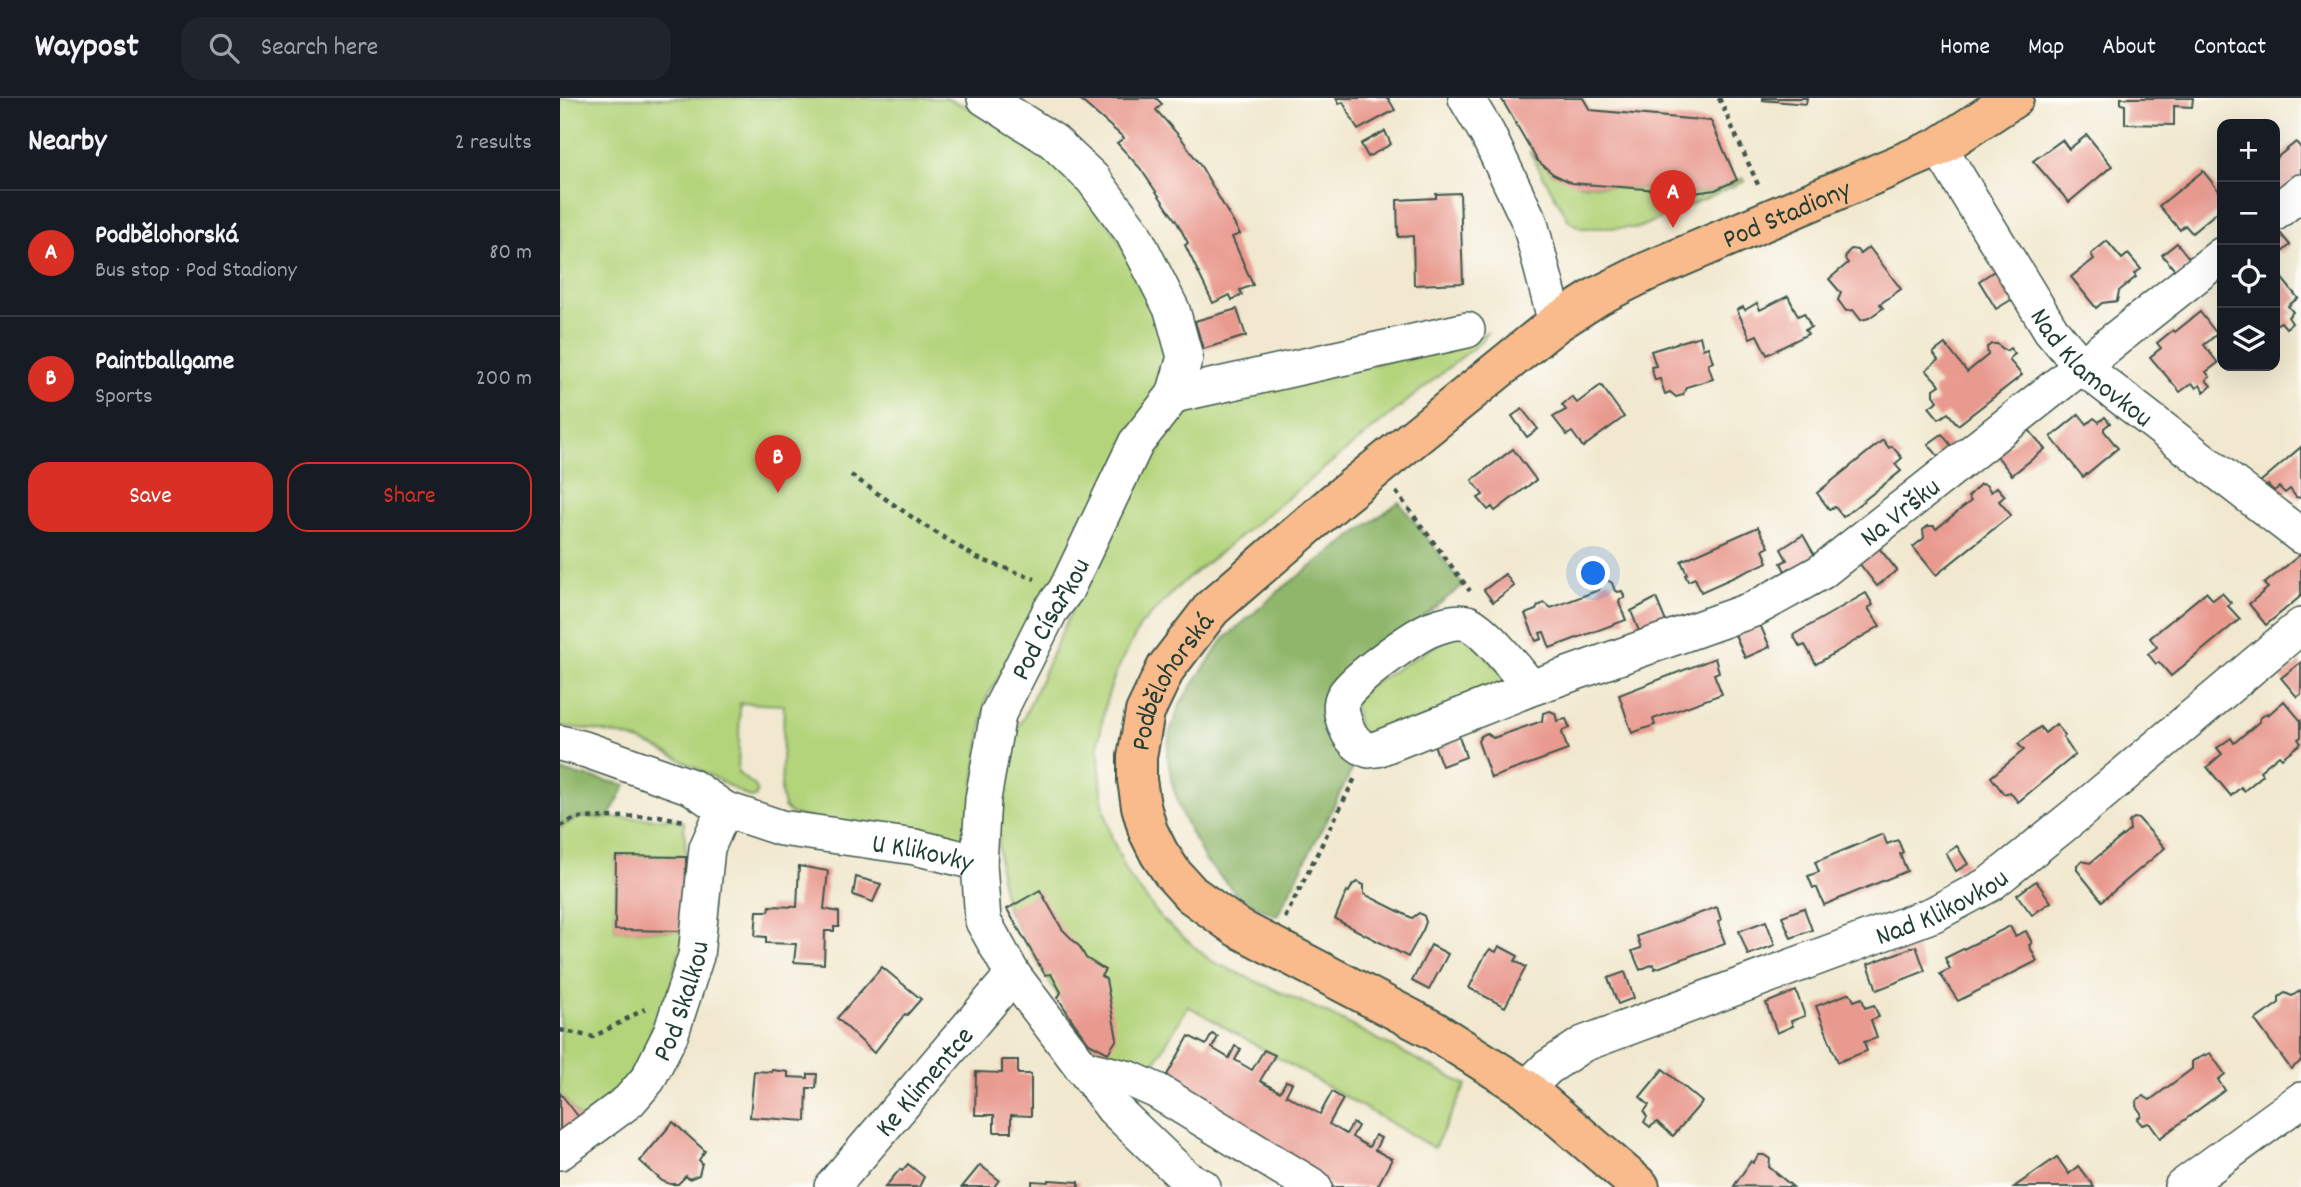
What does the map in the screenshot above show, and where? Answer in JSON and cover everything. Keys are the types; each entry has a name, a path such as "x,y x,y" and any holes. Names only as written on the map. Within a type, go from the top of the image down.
{"main road":[{"name":"Pod Stadiony","path":"1556,323 1621,283 1939,147 2014,98"},
{"name":"Podbělohorská","path":"1556,323 1337,500 1212,608 1181,646 1144,712 1137,757 1139,793 1148,831 1173,874 1201,902 1238,928 1433,1030 1526,1089 1640,1187"}],"street":[{"name":"Pod Císařkou","path":"979,863 983,799 998,714 1050,611 1066,590 1136,443 1174,395 1185,357 1172,310 1133,233 1093,179 1053,141 985,98"},
{"path":"1466,98 1530,223 1556,323"},
{"name":"Nad Klamovkou","path":"1939,147 2052,330 2082,367 2301,536"},
{"path":"2280,209 2301,192"},
{"name":"Na Vršku","path":"1531,688 1479,631 1466,623 1454,623 1422,633 1349,689 1341,705 1348,732 1362,748 1369,751 1531,688 1754,609 1821,572 2217,259"},
{"path":"1174,395 1467,330"},
{"name":"Nad Klikovkou","path":"1526,1089 1555,1061 1583,1044 1934,914 1990,884 2301,626"},
{"name":"U Klikovky","path":"560,743 692,787 720,818 915,848 979,863 983,921 1013,975 1113,1108 1190,1184"},
{"name":"Pod Skalkou","path":"560,1152 629,1101 648,1079 671,1032 696,956 707,848 720,818"},
{"name":"Ke Klimentce","path":"832,1187 1013,975"},
{"path":"1083,1068 1129,1079 1157,1091 1314,1187"},
{"path":"2182,1187 2301,1100"}],"path":[{"path":"1719,98 1760,189"},
{"path":"851,475 977,558 1066,590"},
{"path":"1395,491 1467,586"},
{"path":"1282,925 1359,770"},
{"path":"560,827 576,818 720,818"},
{"path":"560,1030 593,1037 686,987"}],"green space":[{"path":"560,98 946,98 980,112 1057,162 1112,228 1159,315 1170,365 1073,549 986,699 974,784 975,855 791,814 784,807 781,793 784,705 740,703 738,773 758,791 755,797 751,798 683,760 640,741 610,733 560,726"},
{"path":"1529,151 1553,174 1580,184 1694,193 1715,190 1743,178 1745,181 1638,228 1581,228 1569,221"},
{"path":"1487,333 1483,340 1182,583 1140,626 1116,672 1106,701 1098,746 1103,804 1111,836 1128,875 1162,919 1211,961 1333,1016 1466,1085 1434,1148 1188,1006 1144,1081 1092,1047 1076,1027 1007,910 1000,877 997,802 1009,744 1025,715 1146,443 1178,415 1193,407 1349,371"},
{"path":"1399,502 1463,585 1334,689 1326,709 1353,768 1277,916 1240,898 1205,860 1182,815 1172,783 1167,753 1170,732 1181,702 1223,640 1285,586"},
{"path":"1462,630 1503,675 1504,686 1377,737 1359,733 1353,695"},
{"path":"560,771 626,785 608,818 578,817 560,828"},
{"path":"578,817 674,819 684,822 686,857 616,857 615,930 685,931 660,1027 654,1024 650,1034 656,1036 649,1049 623,1082 581,1120 560,1093 560,828"}],"building":[{"path":"1078,98 1156,98 1162,104 1156,110 1182,139 1202,168 1240,234 1232,237 1253,285 1240,290 1242,295 1232,300 1230,295 1213,303 1185,245 1188,243 1178,224 1140,168 1117,143 1124,138"},
{"path":"1336,98 1388,98 1395,110 1358,130 1343,102 1339,104"},
{"path":"1501,98 1583,98 1590,110 1711,121 1737,180 1715,190 1694,193 1572,183 1553,174 1537,160"},
{"path":"1763,98 1807,98 1806,104"},
{"path":"2121,98 2193,98 2192,107 2174,106 2174,125 2125,124 2125,105 2121,104"},
{"path":"1385,131 1391,144 1368,157 1361,144"},
{"path":"2087,135 2112,166 2069,202 2033,161 2062,140 2069,149"},
{"path":"2296,142 2301,148 2301,175 2280,191 2280,182 2280,155"},
{"path":"2203,171 2217,189 2217,212 2192,233 2185,225 2180,230 2159,206"},
{"path":"1460,193 1463,283 1414,285 1413,236 1398,237 1397,200 1436,198 1436,194"},
{"path":"2280,233 2290,245 2280,254"},
{"path":"2107,241 2122,259 2128,254 2141,269 2134,274 2136,277 2119,291 2117,301 2102,303 2096,308 2071,277 2094,259 2091,254"},
{"path":"2177,243 2193,263 2179,275 2162,255"},
{"path":"1869,247 1901,289 1880,304 1883,308 1861,320 1853,310 1846,311 1838,300 1841,293 1829,279 1848,263 1845,259 1851,249 1860,254"},
{"path":"2002,266 2019,295 1996,309 1979,281"},
{"path":"2280,276 2298,298 2288,306 2293,312 2288,317 2292,323 2286,328 2281,322"},
{"path":"1788,296 1798,316 1804,313 1811,327 1805,330 1808,334 1767,355 1757,335 1750,338 1737,310 1743,307 1745,310 1757,303 1760,310"},
{"path":"1237,309 1246,336 1203,349 1195,321"},
{"path":"2200,312 2217,334 2204,345 2217,364 2206,372 2210,377 2206,380 2211,386 2204,392 2200,385 2196,388 2192,383 2180,392 2150,357 2161,348 2157,343 2173,330 2175,332"},
{"path":"1700,336 1703,349 1708,347 1713,362 1708,364 1713,379 1686,387 1683,395 1676,397 1670,392 1665,394 1660,379 1655,380 1651,367 1656,366 1651,351"},
{"path":"1945,344 1967,372 1988,355 1987,347 1992,344 1997,344 2006,351 2010,348 2015,354 2010,361 2022,375 1958,425 1948,413 1939,419 1929,407 1938,401 1934,389 1940,385 1926,370 1938,360 1933,353"},
{"path":"1601,385 1624,417 1583,447 1572,432 1567,435 1553,417 1566,410 1562,405 1572,397 1577,403"},
{"path":"1522,409 1538,429 1527,437 1512,416"},
{"path":"2079,414 2087,424 2094,418 2099,422 2105,417 2110,423 2104,431 2118,448 2083,477 2051,437"},
{"path":"2029,430 2045,449 2012,475 1997,456"},
{"path":"1942,434 1956,452 1943,462 1928,444"},
{"path":"1883,440 1902,458 1895,464 1901,471 1843,517 1835,507 1829,509 1817,493"},
{"path":"2301,447 2301,498 2296,497 2290,489 2285,493 2279,487 2274,491 2268,485 2264,488 2260,482"},
{"path":"1513,449 1536,480 1495,511 1492,507 1488,510 1478,498 1483,495 1472,480"},
{"path":"1980,484 1986,485 1991,492 1997,487 2005,496 1999,501 2011,515 1936,575 1913,547 1924,538 1923,530 1928,526 1934,526 1936,529 1971,501 1968,497"},
{"path":"1758,527 1769,547 1763,550 1768,562 1701,592 1695,578 1688,581 1681,561"},
{"path":"1803,535 1818,561 1794,576 1790,568 1785,571 1781,563 1787,560 1781,549"},
{"path":"1879,548 1897,570 1877,586 1859,563"},
{"path":"2301,554 2301,596 2266,625 2249,604 2268,588 2264,584"},
{"path":"1505,574 1514,586 1493,602 1484,590"},
{"path":"1607,580 1612,583 1615,591 1622,591 1625,598 1620,599 1619,603 1626,620 1550,648 1544,632 1540,633 1542,639 1536,641 1525,614 1544,603 1551,608 1599,590 1601,583"},
{"path":"2206,592 2213,600 2222,593 2231,603 2228,606 2240,619 2171,676 2148,654 2157,647 2150,638"},
{"path":"1866,593 1873,605 1868,608 1880,626 1816,664 1805,645 1800,647 1793,635"},
{"path":"1656,598 1668,627 1641,636 1631,611"},
{"path":"1758,620 1770,647 1745,658 1733,630"},
{"path":"1715,658 1719,672 1714,674 1722,694 1653,719 1655,725 1632,733 1619,695"},
{"path":"2301,662 2301,694 2297,697 2281,678"},
{"path":"2284,701 2301,721 2301,737 2298,739 2301,743 2282,758 2279,755 2260,771 2263,775 2244,791 2241,787 2231,796 2207,767 2222,754 2217,748 2231,738 2234,743 2260,721 2259,719"},
{"path":"1543,713 1555,713 1557,721 1566,719 1570,728 1562,733 1568,750 1491,778 1478,741 1481,736 1487,733 1493,738 1542,721"},
{"path":"2056,724 2075,755 2018,802 2010,792 2004,794 1991,777 2024,750 2018,744 2040,727 2045,733"},
{"path":"1457,730 1466,757 1442,766 1432,739"},
{"path":"2134,818 2139,819 2165,848 2102,901 2077,870 2077,865 2082,861 2090,863 2130,830 2129,822"},
{"path":"1883,834 1887,844 1898,840 1907,871 1824,905 1808,876 1819,872 1815,862"},
{"path":"1957,846 1968,864 1956,871 1946,853"},
{"path":"616,856 686,857 685,931 615,930"},
{"path":"799,866 828,871 824,909 839,912 839,927 834,927 834,931 825,931 824,964 794,962 796,944 766,943 766,937 755,936 757,911 769,911 770,906 797,907"},
{"path":"856,877 881,884 873,902 853,895"},
{"path":"2036,881 2051,902 2032,915 2017,895"},
{"path":"1358,882 1364,885 1364,894 1412,918 1419,913 1424,916 1426,922 1423,930 1408,957 1335,919 1347,891"},
{"path":"1040,890 1062,929 1080,947 1086,958 1105,970 1101,976 1106,979 1117,1039 1108,1053 1089,1043 1074,1023 1058,998 1061,992 1051,974 1045,975 1007,909"},
{"path":"1717,907 1721,920 1718,922 1725,943 1655,969 1653,964 1640,970 1632,951 1641,948 1637,936"},
{"path":"1804,908 1812,930 1791,938 1782,916"},
{"path":"1766,921 1775,945 1748,955 1739,931"},
{"path":"2010,926 2015,936 2026,931 2037,961 1958,1001 1940,974 1950,969 1945,958"},
{"path":"1431,945 1448,954 1429,990 1412,981"},
{"path":"1499,946 1518,956 1515,961 1526,967 1505,1007 1469,988 1484,957 1490,949 1496,952"},
{"path":"1916,946 1925,971 1877,990 1868,964"},
{"path":"882,967 921,999 905,1014 874,1053 837,1018"},
{"path":"1625,972 1634,998 1618,1004 1608,978"},
{"path":"2301,990 2301,1061 2291,1069 2255,1020 2279,1003 2279,997 2285,993 2292,996"},
{"path":"1796,991 1805,1016 1791,1021 1793,1026 1777,1033 1766,1003"},
{"path":"1850,993 1854,1001 1862,998 1865,1008 1874,1005 1879,1017 1871,1020 1877,1038 1864,1042 1867,1051 1838,1062 1816,1006"},
{"path":"1212,1034 1218,1037 1212,1048 1229,1058 1235,1046 1241,1049 1235,1060 1252,1070 1264,1050 1275,1055 1260,1081 1280,1092 1286,1081 1292,1083 1286,1095 1320,1114 1332,1092 1343,1099 1329,1124 1346,1134 1353,1123 1358,1126 1352,1137 1369,1147 1375,1135 1381,1138 1375,1150 1392,1159 1377,1187 1334,1187 1163,1082 1189,1036 1206,1045"},
{"path":"2210,1053 2225,1074 2218,1080 2225,1090 2160,1138 2149,1123 2142,1125 2137,1119 2141,1113 2136,1106 2137,1100 2143,1096 2150,1100 2192,1069 2192,1061"},
{"path":"1002,1060 1018,1060 1018,1074 1031,1074 1031,1116 1011,1115 1011,1132 994,1132 994,1115 975,1115 976,1072 1002,1073"},
{"path":"1663,1069 1702,1102 1673,1136 1657,1122 1650,1127 1644,1122 1647,1117 1644,1112 1649,1105 1640,1097"},
{"path":"754,1071 788,1072 788,1077 808,1078 808,1074 817,1074 816,1088 807,1088 806,1121 750,1117"},
{"path":"560,1093 581,1120 560,1135"},
{"path":"673,1122 705,1151 699,1160 702,1163 699,1175 689,1179 686,1176 678,1184 662,1181 640,1161"},
{"path":"1759,1155 1770,1159 1769,1167 1793,1187 1734,1186 1751,1161 1753,1163"},
{"path":"2057,1157 2069,1174 2078,1166 2094,1187 2014,1187"},
{"path":"908,1164 924,1177 919,1187 885,1187 900,1169 902,1171"},
{"path":"980,1165 999,1180 994,1187 962,1187"},
{"path":"1032,1181 1079,1182 1079,1187 1032,1187"}],"place":[{"name":"Podbělohorská","path":"1673,228"},
{"name":"Paintballgame","path":"778,493"}]}
